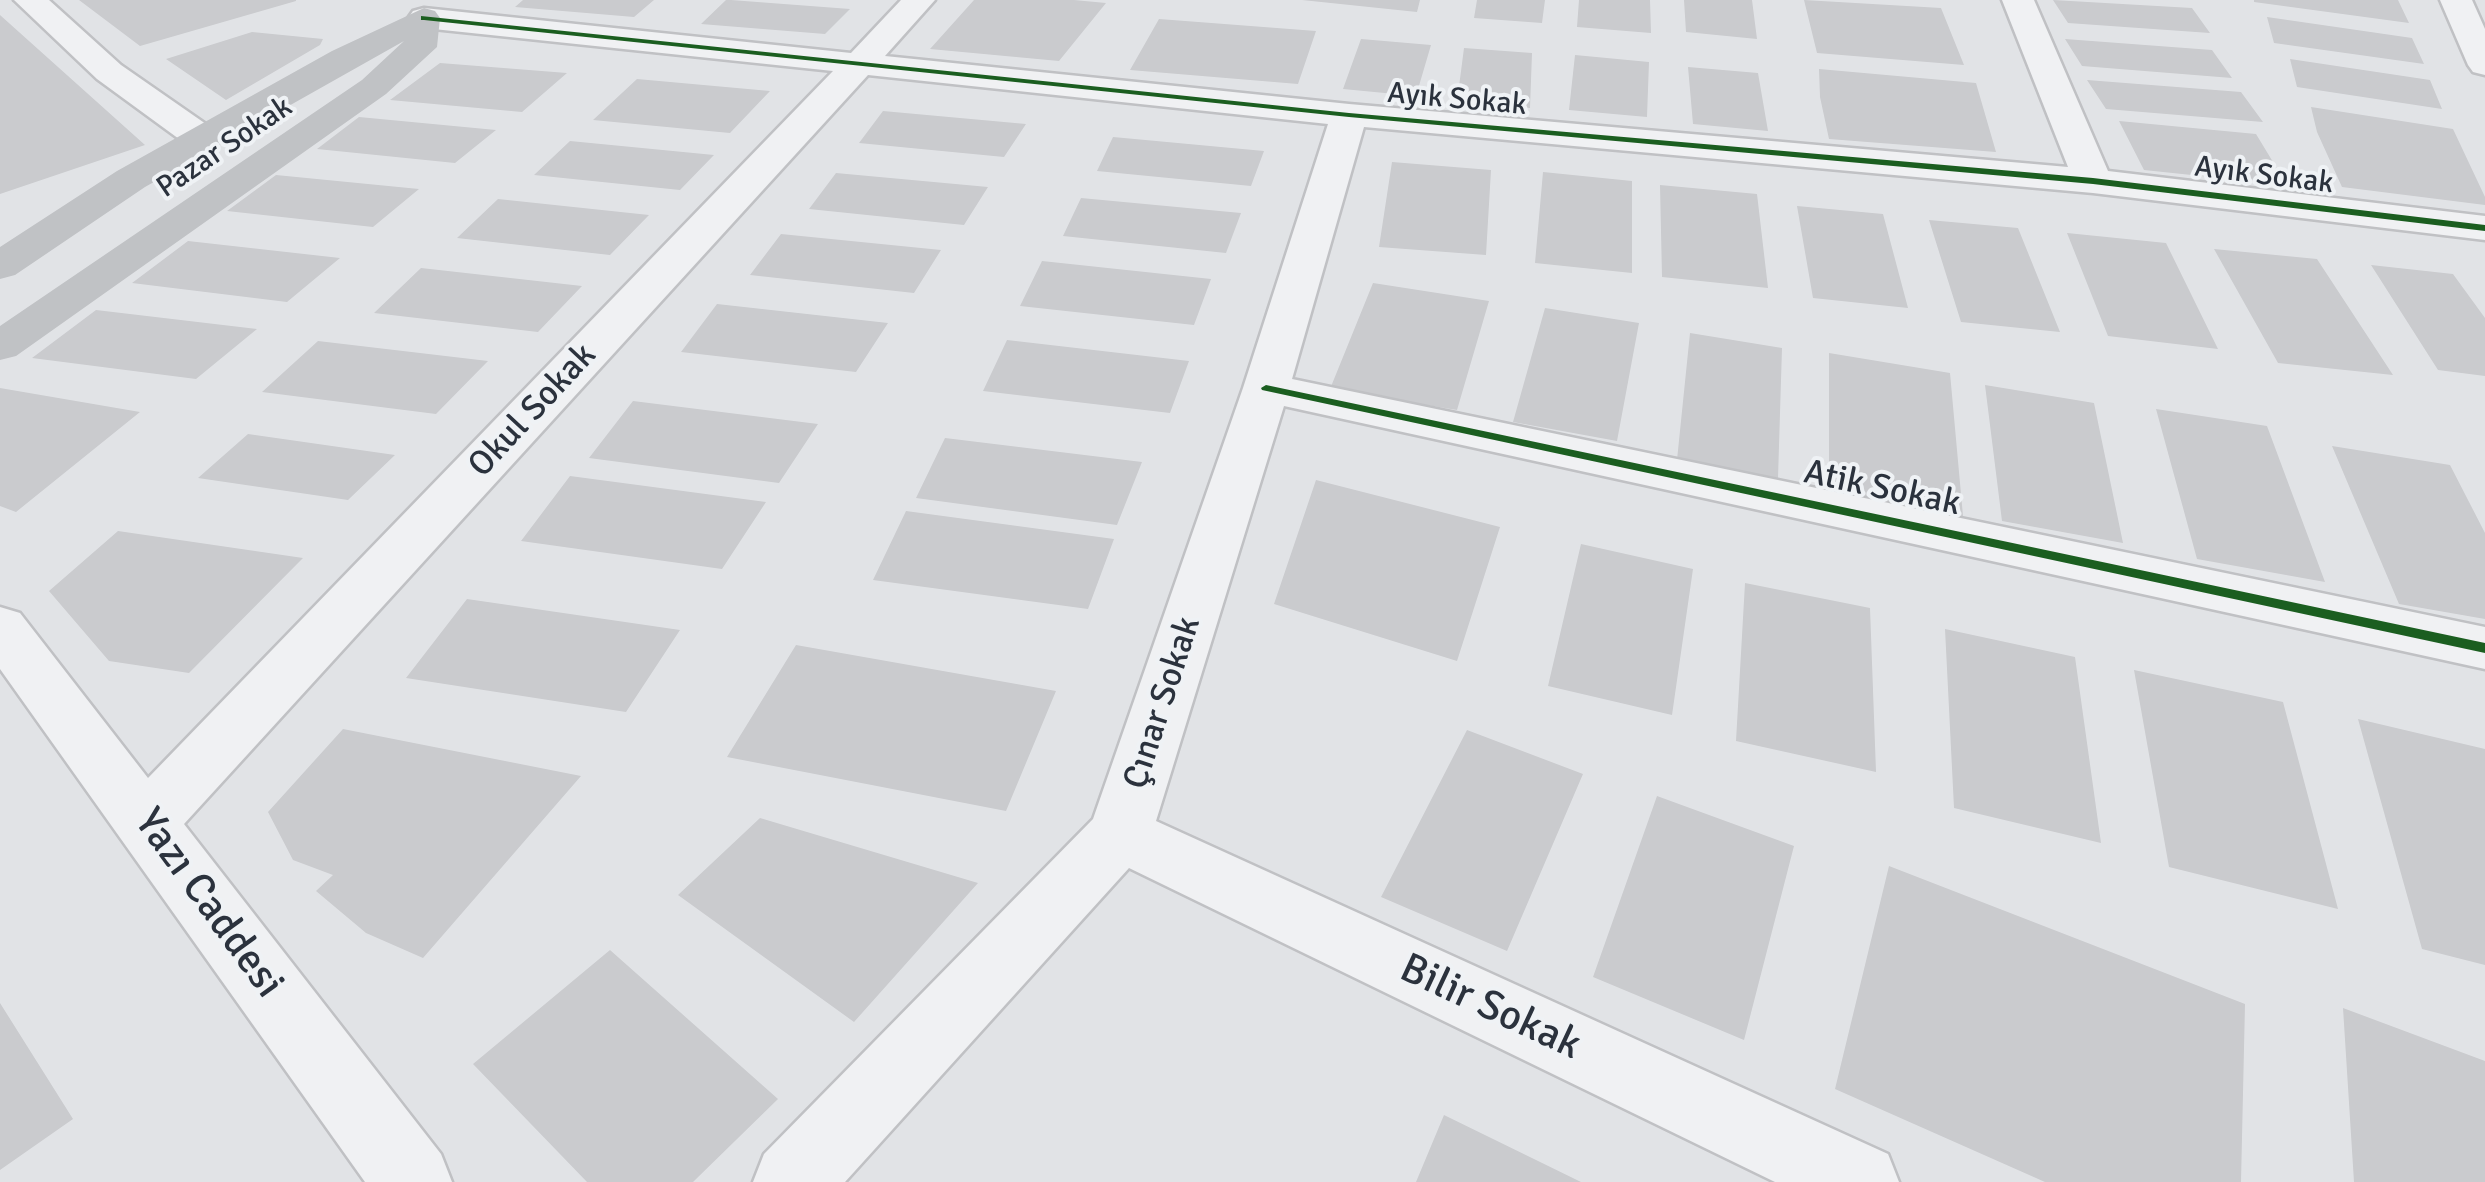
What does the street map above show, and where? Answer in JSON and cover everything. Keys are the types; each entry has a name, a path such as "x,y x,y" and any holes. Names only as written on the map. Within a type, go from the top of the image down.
{"main road":[{"path":"0,266 132,179 438,9"},
{"path":"0,320 156,214 438,9"},
{"path":"0,346 374,87 420,46 438,9"},
{"name":"Pazar Sokak","path":"0,300 240,136 438,9"}],"street":[{"path":"30,0 109,72 202,138"},
{"name":"Okul Sokak","path":"146,821 919,0"},
{"path":"2018,0 2093,181"},
{"path":"2456,0 2485,65"},
{"name":"Ayık Sokak","path":"438,9 863,62 1349,116 2093,181 2485,228"},
{"name":"Çınar Sokak","path":"792,1182 1120,834 1266,388 1349,116"},
{"name":"Atik Sokak","path":"1266,388 2485,648"},
{"name":"Yazı Caddesi","path":"0,628 413,1182"},
{"name":"Bilir Sokak","path":"1120,834 1860,1182"}],"building":[{"path":"79,0 296,0 296,1 140,46"},
{"path":"523,0 654,0 634,17 515,7"},
{"path":"726,0 850,9 825,34 701,24"},
{"path":"974,0 1106,3 1059,61 930,49"},
{"path":"1302,0 1420,0 1417,12"},
{"path":"1477,0 1545,0 1542,23 1474,18"},
{"path":"1579,0 1650,0 1651,33 1577,27"},
{"path":"1684,0 1752,0 1757,39 1686,32"},
{"path":"1804,0 1941,8 1964,65 1817,53"},
{"path":"2053,0 2192,8 2210,33 2068,23"},
{"path":"2398,0 2409,23 2254,2"},
{"path":"0,15 145,145 0,194"},
{"path":"2267,17 2412,38 2424,64 2274,43"},
{"path":"1159,19 1316,31 1298,84 1130,70"},
{"path":"252,32 323,39 320,45 226,100 166,59"},
{"path":"1361,39 1431,45 1416,96 1343,89"},
{"path":"2065,39 2212,50 2232,78 2082,66"},
{"path":"1464,48 1532,53 1530,108 1457,102"},
{"path":"1575,55 1649,62 1647,117 1569,110"},
{"path":"2290,59 2430,80 2442,109 2297,87"},
{"path":"440,63 567,73 522,112 390,100"},
{"path":"1688,67 1758,73 1768,131 1693,124"},
{"path":"1819,69 1976,83 1996,152 1829,139"},
{"path":"637,79 770,91 730,133 593,120"},
{"path":"2087,80 2241,92 2263,122 2106,109"},
{"path":"2311,107 2453,129 2485,197 2485,205 2342,187 2317,132"},
{"path":"883,111 1026,124 1004,157 859,143"},
{"path":"359,117 496,130 455,163 317,149"},
{"path":"2119,121 2256,134 2287,185 2144,170"},
{"path":"1113,137 1264,151 1251,186 1097,171"},
{"path":"570,141 714,155 680,190 534,175"},
{"path":"1392,162 1491,170 1486,255 1379,247"},
{"path":"1543,172 1632,181 1632,273 1535,263"},
{"path":"836,173 988,187 964,225 809,209"},
{"path":"276,175 419,189 373,227 227,211"},
{"path":"1660,185 1757,194 1768,288 1662,277"},
{"path":"1081,198 1241,213 1226,253 1063,236"},
{"path":"498,199 649,215 610,255 457,238"},
{"path":"1797,206 1883,214 1908,308 1813,298"},
{"path":"1929,220 2018,228 2060,332 1961,322"},
{"path":"2067,233 2166,243 2218,349 2108,336"},
{"path":"781,234 941,250 914,293 750,275"},
{"path":"188,241 340,258 287,302 132,283"},
{"path":"2214,249 2317,259 2393,375 2278,363"},
{"path":"1042,261 1211,279 1194,325 1020,306"},
{"path":"2371,265 2453,274 2485,318 2485,376 2438,370"},
{"path":"421,268 582,286 538,332 374,313"},
{"path":"1373,283 1489,301 1457,410 1330,389"},
{"path":"717,304 888,323 856,372 681,352"},
{"path":"1545,308 1639,323 1617,441 1513,422"},
{"path":"96,310 257,329 196,379 32,358"},
{"path":"1690,333 1782,348 1778,478 1677,460"},
{"path":"1007,340 1189,361 1170,413 983,391"},
{"path":"318,341 488,361 436,414 262,392"},
{"path":"1829,353 1950,373 1963,516 1829,492"},
{"path":"1985,385 2094,403 2123,543 2002,521"},
{"path":"0,388 140,412 16,512 0,506"},
{"path":"633,401 818,424 779,483 589,458"},
{"path":"2156,409 2267,426 2325,582 2197,559"},
{"path":"248,434 395,455 348,500 198,478"},
{"path":"945,438 1142,462 1117,525 916,498"},
{"path":"2332,446 2450,465 2485,533 2485,619 2399,604"},
{"path":"570,476 766,502 722,569 521,541"},
{"path":"1316,480 1500,527 1457,661 1274,604"},
{"path":"906,511 1114,539 1088,609 873,580"},
{"path":"118,531 303,558 189,673 109,661 49,591"},
{"path":"1581,544 1693,569 1672,715 1548,686"},
{"path":"1745,583 1870,608 1876,772 1736,741"},
{"path":"467,599 680,630 626,712 406,678"},
{"path":"1945,629 2075,657 2101,843 1954,808"},
{"path":"796,645 1056,691 1006,811 727,757"},
{"path":"2134,670 2283,702 2338,909 2169,867"},
{"path":"2358,719 2485,749 2485,965 2422,949"},
{"path":"343,729 581,776 423,958 366,933 316,891 333,875 293,860 268,812"},
{"path":"1467,730 1583,774 1507,951 1381,897"},
{"path":"1657,796 1794,846 1744,1040 1593,977"},
{"path":"760,818 978,883 854,1022 678,895"},
{"path":"1889,866 2245,1004 2241,1182 2045,1182 1835,1089"},
{"path":"610,950 778,1099 693,1182 587,1182 473,1064"},
{"path":"0,1003 73,1119 0,1170"},
{"path":"2343,1008 2485,1061 2485,1182 2354,1182"},
{"path":"1444,1115 1581,1182 1416,1182"}],"cycle path":[{"path":"424,18 1349,115 2093,181 2485,228"},
{"path":"1266,388 2485,648"}]}
